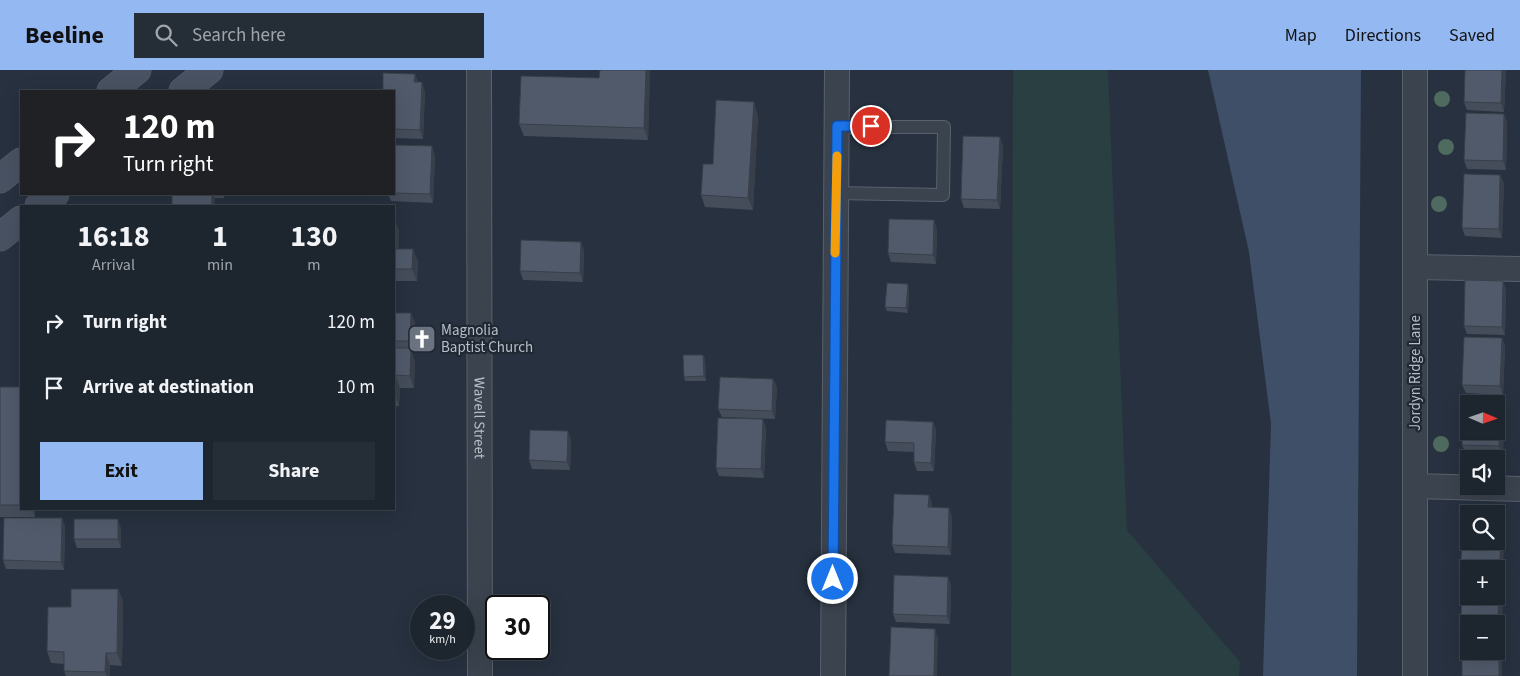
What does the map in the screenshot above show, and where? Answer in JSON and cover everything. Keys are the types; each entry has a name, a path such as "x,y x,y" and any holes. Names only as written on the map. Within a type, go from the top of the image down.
{"main road":[{"path":"184,90 210,70"},
{"path":"0,179 20,163"},
{"path":"40,205 54,195"},
{"path":"0,237 20,221"}],"street":[{"name":"Wavell Street","path":"479,70 480,676"},
{"path":"833,676 837,70"},
{"name":"Jordyn Ridge Lane","path":"1415,70 1415,676"},
{"path":"1415,267 1520,269"},
{"path":"1415,486 1520,489"}],"lane":[{"path":"836,193 943,195 944,127 837,126"}],"green space":[{"path":"1013,70 1108,70 1127,530 1240,662 1239,676 1011,676"}],"water":[{"path":"1208,70 1361,70 1357,676 1263,676 1271,424 1249,252"}],"building":[{"path":"600,70 646,70 644,128 519,124 521,76 599,78"},
{"path":"1465,70 1502,70 1501,103 1464,102"},
{"path":"383,73 415,74 414,82 422,82 420,130 395,129 395,90 383,90"},
{"path":"716,100 754,102 748,198 701,195 703,164 713,164"},
{"path":"1466,113 1504,114 1503,161 1464,160"},
{"path":"963,136 1000,137 997,200 961,199"},
{"path":"395,145 432,146 430,194 395,193"},
{"path":"1464,174 1500,175 1499,229 1462,228"},
{"path":"172,195 212,195 212,205 172,205"},
{"path":"889,219 934,220 933,255 888,253"},
{"path":"521,240 581,242 580,273 520,271"},
{"path":"395,249 413,249 412,269 395,269"},
{"path":"1465,280 1503,281 1502,327 1464,326"},
{"path":"887,283 908,284 906,308 885,307"},
{"path":"395,313 411,313 410,341 395,341"},
{"path":"1464,337 1502,338 1500,386 1462,385"},
{"path":"395,348 411,348 410,376 395,375"},
{"path":"683,355 703,355 704,376 684,377"},
{"path":"720,377 773,379 772,411 718,409"},
{"path":"0,387 20,387 20,505 0,505"},
{"path":"718,418 763,419 761,469 716,468"},
{"path":"886,420 933,422 931,463 914,462 914,443 885,442"},
{"path":"530,430 568,431 567,462 529,460"},
{"path":"1462,440 1499,440 1499,446 1462,445"},
{"path":"894,494 929,495 928,507 949,508 948,547 892,545"},
{"path":"4,518 62,518 61,562 3,560"},
{"path":"74,519 118,519 118,539 74,539"},
{"path":"1462,550 1500,550 1500,560 1461,560"},
{"path":"894,575 948,577 947,616 893,614"},
{"path":"71,589 118,589 117,653 106,653 105,672 64,671 64,652 47,651 48,607 71,607"},
{"path":"1462,605 1499,605 1498,615 1461,615"},
{"path":"891,627 935,629 934,676 889,676"},
{"path":"1462,660 1499,660 1499,676 1462,676"}],"slow traffic":[{"path":"835,253 837,156"}],"place":[{"name":"Magnolia Baptist Church","path":"422,339"}],"route":[{"path":"833,579 837,126 871,126"}]}
